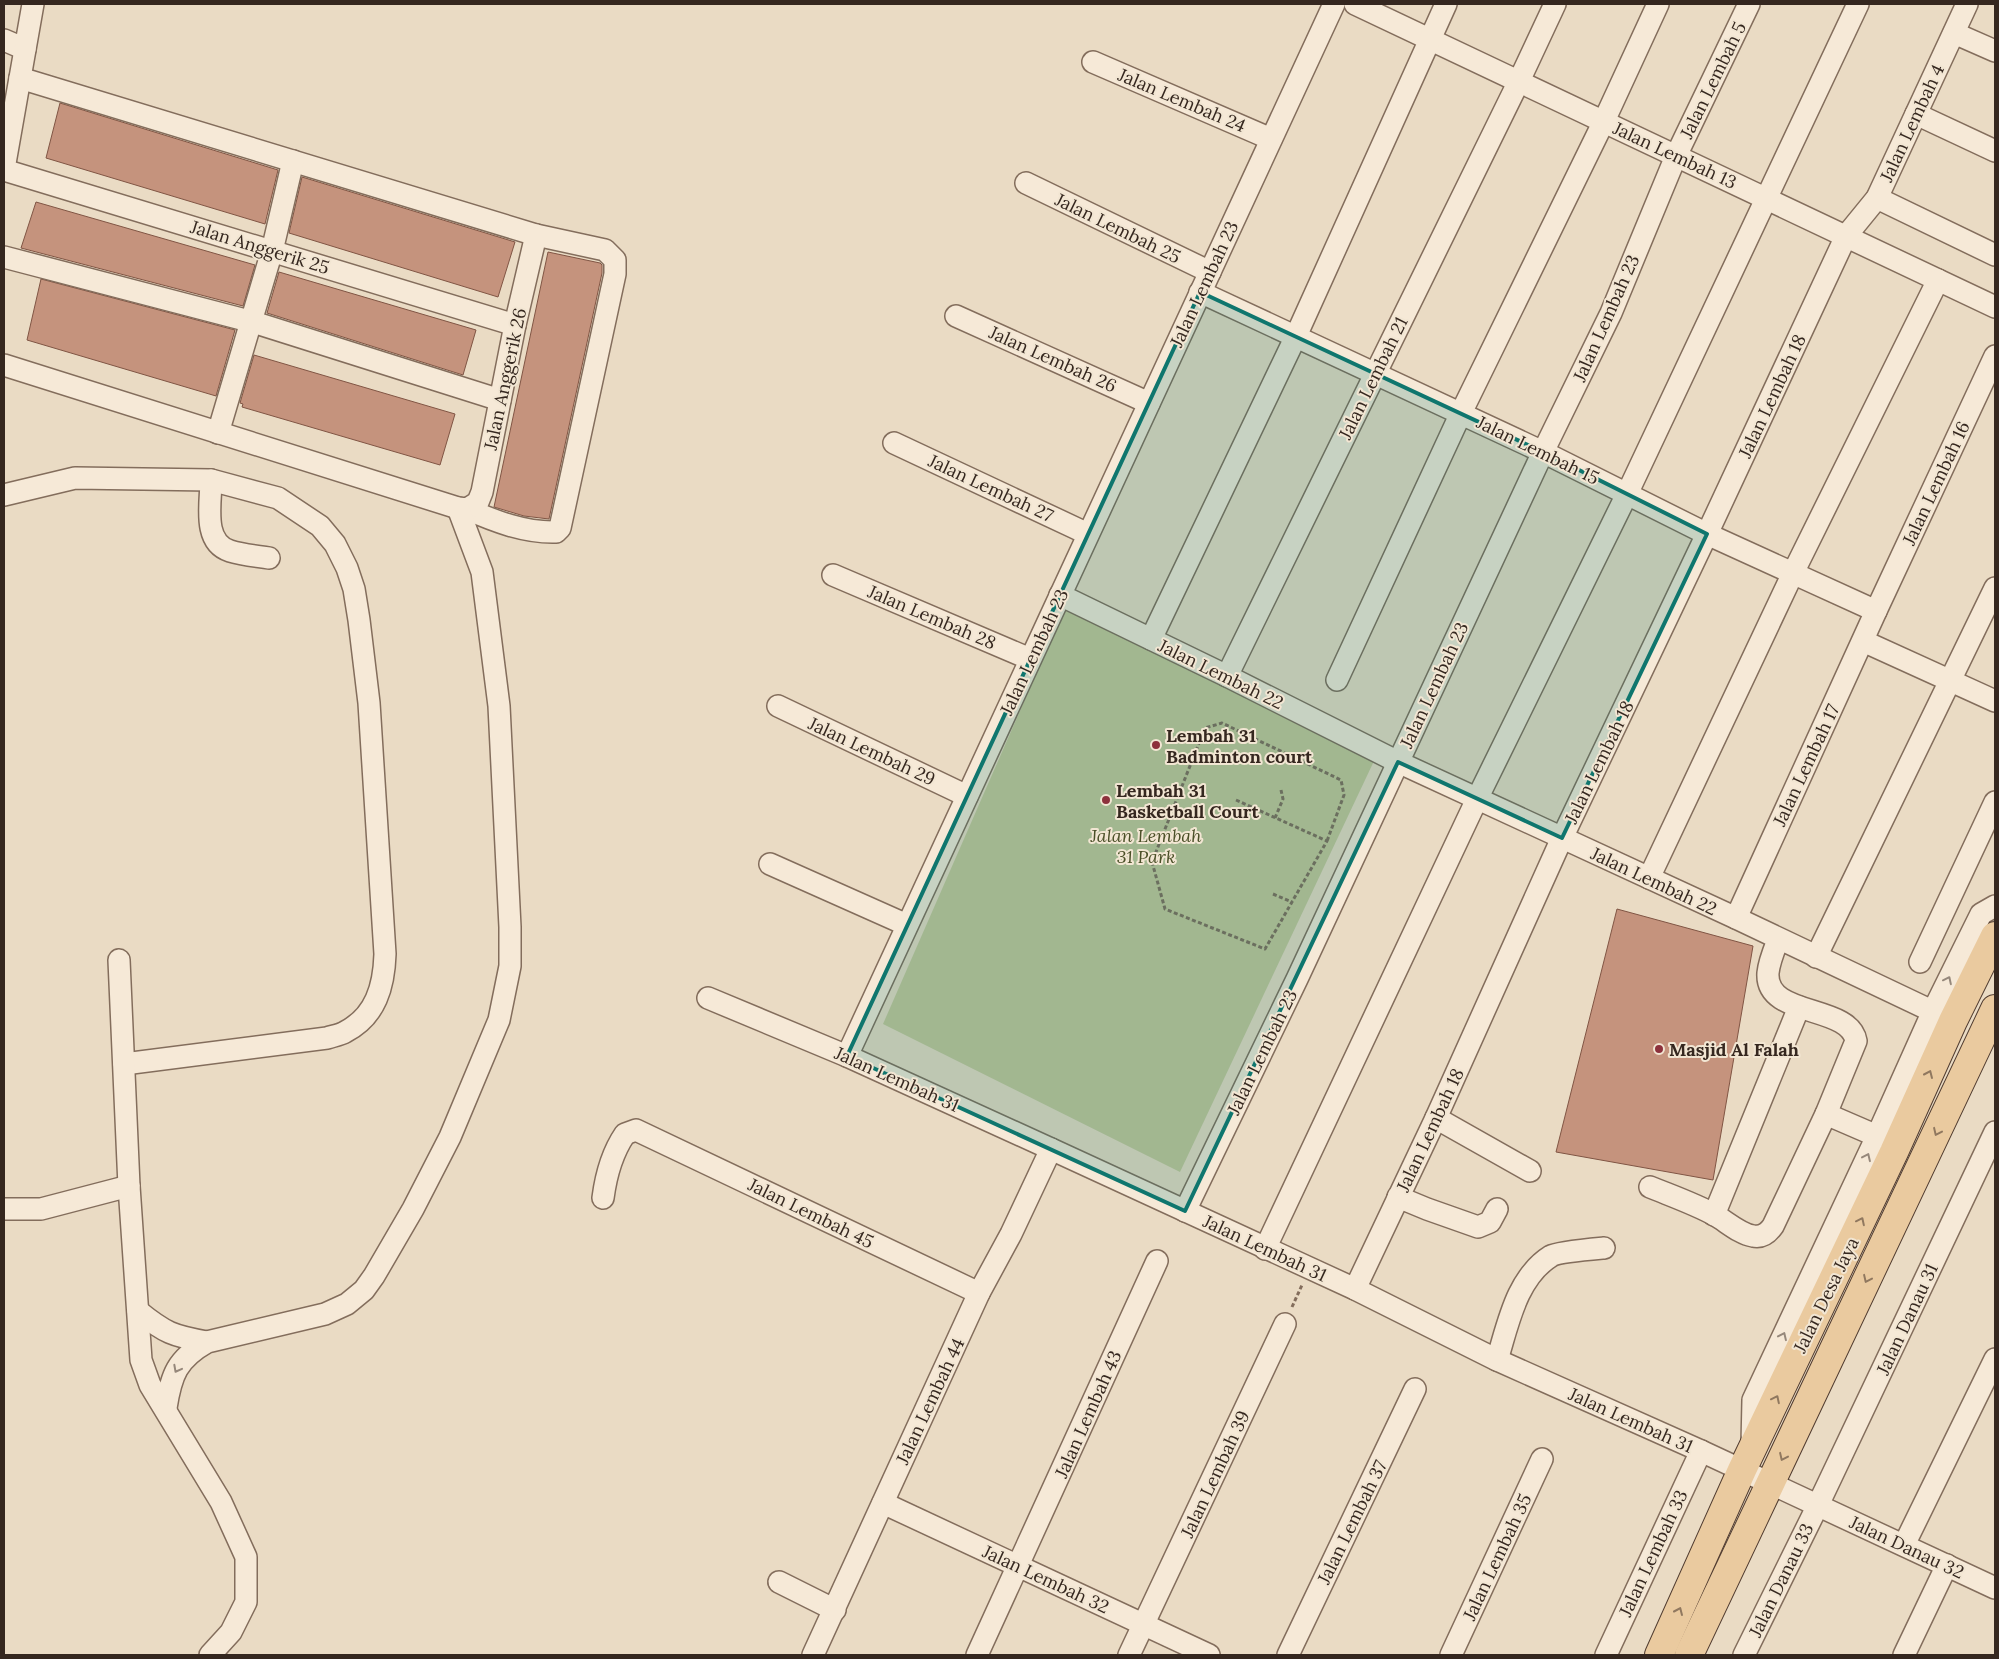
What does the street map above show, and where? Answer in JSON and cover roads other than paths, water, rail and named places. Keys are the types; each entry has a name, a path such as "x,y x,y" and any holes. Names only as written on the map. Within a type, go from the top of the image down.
{"main road":[{"name":"Jalan Desa Jaya","path":"1659,1655 1747,1459 1894,1152 1943,1016 1995,936"},
{"name":"Jalan Desa Jaya","path":"1689,1655 1995,1009"}],"street":[{"path":"4,166 33,4"},
{"name":"Jalan Lembah 23","path":"847,1056 1334,4"},
{"name":"Jalan Lembah 13","path":"1355,4 1995,307"},
{"path":"1151,639 1296,336 1446,4"},
{"name":"Jalan Lembah 21","path":"1227,676 1555,4"},
{"path":"1337,680 1461,413 1604,122 1658,4"},
{"name":"Jalan Lembah 5","path":"1676,156 1749,4"},
{"path":"1265,1249 1477,799 1627,494 1858,4"},
{"name":"Jalan Lembah 4","path":"1846,236 1877,198 1967,4"},
{"path":"1954,33 1995,51"},
{"path":"4,40 25,49"},
{"name":"Jalan Lembah 24","path":"1093,62 1271,139"},
{"path":"4,365 462,508 497,521 543,532 556,532 560,528 615,274 615,260 605,250 536,235 20,78"},
{"path":"1916,114 1995,151"},
{"name":"Jalan Lembah 23","path":"1185,1211 1293,988 1611,313 1676,156"},
{"path":"218,433 253,322 293,161"},
{"name":"Jalan Anggerik 25","path":"4,166 272,251 515,325"},
{"name":"Jalan Lembah 25","path":"1026,183 1210,272"},
{"path":"1877,198 1995,255"},
{"name":"Jalan Anggerik 26","path":"462,508 478,502 482,492 515,325 536,235"},
{"name":"Jalan Lembah 18","path":"1355,1289 1436,1118 1562,838 1708,534 1846,236"},
{"path":"4,256 253,322 500,400"},
{"path":"1649,878 1793,573 1938,280"},
{"name":"Jalan Lembah 15","path":"1200,292 1544,452 1708,534 1876,611"},
{"name":"Jalan Lembah 26","path":"956,316 1149,403"},
{"name":"Jalan Lembah 16","path":"1876,611 1995,356"},
{"name":"Jalan Lembah 27","path":"894,443 1088,534"},
{"path":"4,495 76,478 211,480 278,498 320,526 335,544 347,568 354,589 369,703 385,954 385,976 372,1012 345,1033 327,1038 124,1064"},
{"path":"211,480 210,520 215,540 228,550 269,558"},
{"path":"166,1408 169,1385 177,1368 192,1350 207,1342 325,1314 347,1304 364,1290 413,1209 450,1137 499,1020 510,966 510,927 499,706 482,572 462,508"},
{"name":"Jalan Lembah 28","path":"833,575 1030,659"},
{"path":"1816,957 1995,588"},
{"name":"Jalan Lembah 22","path":"1060,595 1398,762 1943,1016"},
{"name":"Jalan Lembah 17","path":"1736,918 1876,611"},
{"path":"1863,641 1995,701"},
{"name":"Jalan Lembah 29","path":"778,706 967,796"},
{"path":"1920,962 1995,802"},
{"path":"770,864 907,925"},
{"path":"1747,1459 1753,1400 1877,1136 1943,1016 1981,914 1995,906"},
{"path":"1650,1187 1714,1215 1748,1235 1755,1237 1768,1232 1826,1114 1854,1048 1854,1034 1844,1023 1799,1007 1777,995 1769,982 1769,966 1778,940"},
{"path":"119,960 129,1186 141,1360 150,1385 166,1408 221,1502 246,1557 246,1602 231,1632 210,1655"},
{"name":"Jalan Lembah 31","path":"708,998 847,1056 1051,1149 1355,1289 1497,1360 1701,1451 1747,1459 1771,1483 1818,1505"},
{"path":"1714,1215 1799,1007"},
{"path":"1826,1114 1877,1136"},
{"path":"1436,1118 1530,1171"},
{"name":"Jalan Lembah 45","path":"603,1198 606,1176 622,1139 631,1131 642,1132 979,1293"},
{"name":"Jalan Danau 31","path":"1818,1505 1993,1146"},
{"name":"Jalan Lembah 44","path":"813,1655 979,1293 1011,1234 1051,1149"},
{"path":"4,1209 41,1209 129,1186"},
{"path":"1398,1197 1427,1210 1478,1227 1490,1222 1497,1209"},
{"path":"1497,1360 1514,1303 1525,1283 1536,1269 1552,1255 1604,1248"},
{"name":"Jalan Lembah 43","path":"977,1655 1157,1262"},
{"path":"138,1310 159,1328 175,1336 207,1342"},
{"name":"Jalan Lembah 39","path":"1130,1655 1285,1324"},
{"path":"1904,1545 1995,1359"},
{"name":"Jalan Lembah 37","path":"1288,1655 1415,1389"},
{"name":"Jalan Lembah 33","path":"1606,1655 1701,1451"},
{"name":"Jalan Lembah 35","path":"1451,1655 1542,1458"},
{"name":"Jalan Lembah 32","path":"883,1503 1210,1655"},
{"name":"Jalan Danau 32","path":"1818,1505 1995,1588"},
{"name":"Jalan Danau 33","path":"1744,1655 1818,1505"},
{"path":"1904,1655 1947,1565"},
{"path":"779,1582 835,1610"}],"place":[{"name":"Lembah 31 Badminton court","path":"1156,745"},
{"name":"Lembah 31 Basketball Court","path":"1106,800"},
{"name":"Masjid Al Falah","path":"1659,1049"}],"park label":[{"name":"Jalan Lembah 31 Park","path":"1146,845"}]}
